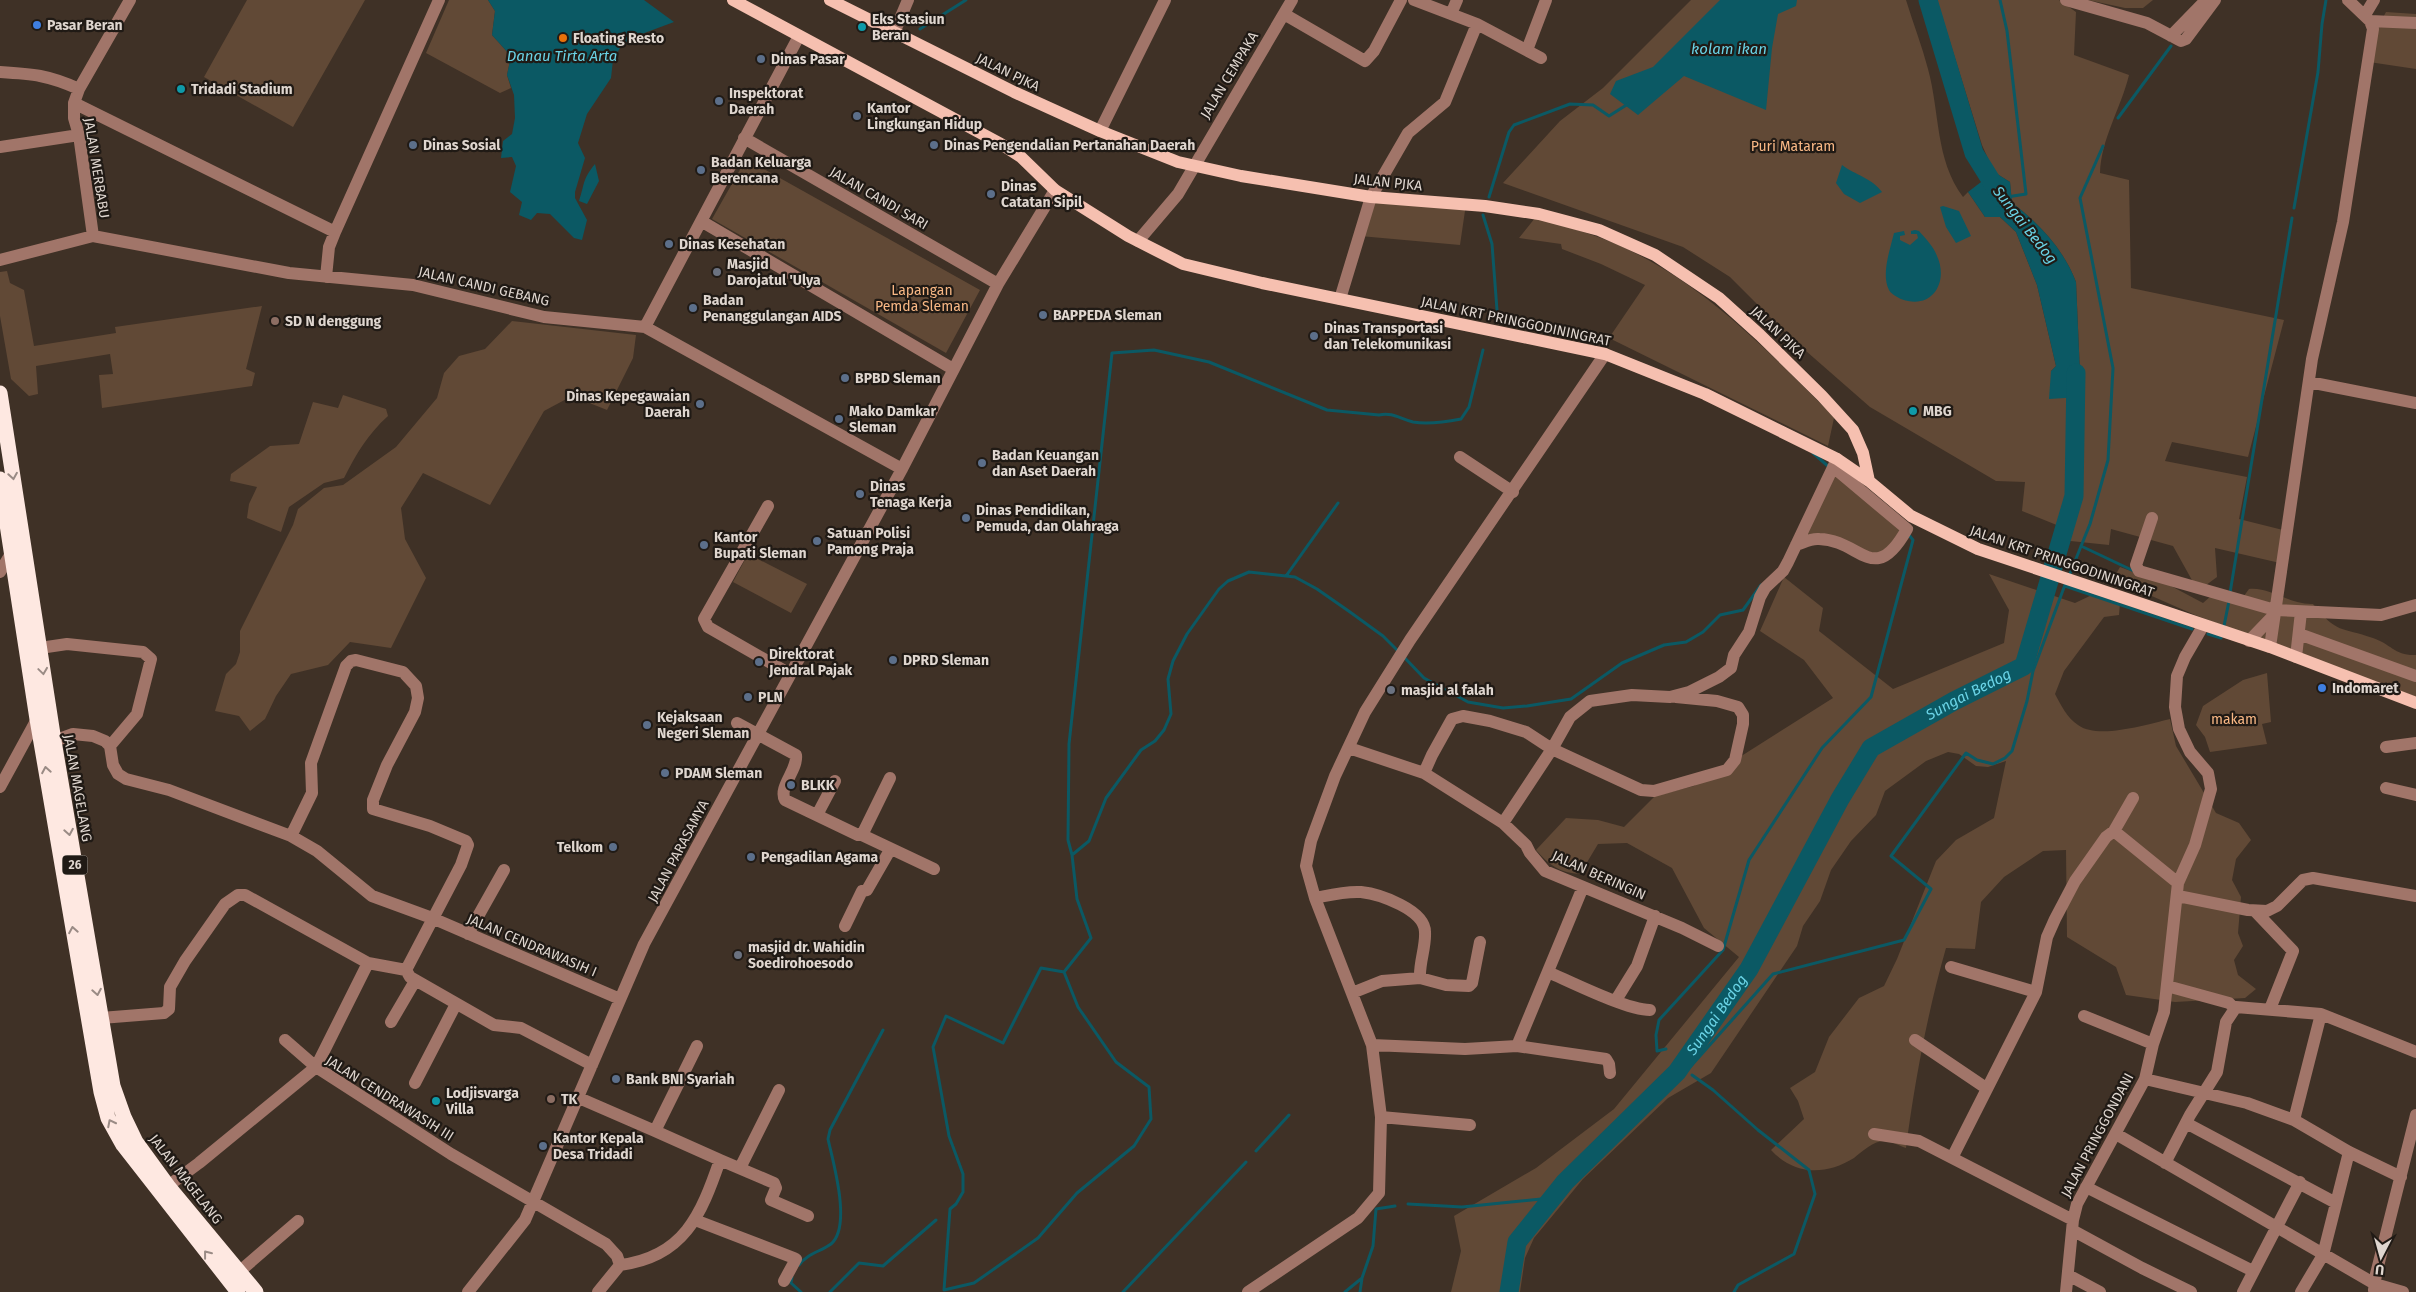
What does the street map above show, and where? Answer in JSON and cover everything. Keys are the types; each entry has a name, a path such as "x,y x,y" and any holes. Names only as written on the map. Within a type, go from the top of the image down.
{"highway":[{"name":"JALAN MAGELANG","path":"0,393 54,741 113,1086 124,1118 136,1142 168,1186 256,1292"},
{"name":"JALAN MAGELANG","path":"0,479 37,719 101,1092 108,1118 123,1145 238,1292"}],"main road":[{"name":"JALAN KRT PRINGGODININGRAT","path":"733,0 1002,144 1021,157 1055,190 1167,257 1200,269 1605,354 1705,394 1869,481 1911,516 1978,549 2270,647 2416,703"},
{"name":"JALAN PJKA","path":"830,0 894,33 1100,131 1159,155 1193,166 1371,197 1485,206 1539,214 1599,230 1655,256 1719,298 1760,335 1822,396 1853,430 1863,453 1869,481"}],"street":[{"name":"JALAN MERBABU","path":"92,236 79,135 74,118 74,103 79,89 130,0"},
{"path":"326,276 329,247 335,232 439,0"},
{"path":"894,33 908,0"},
{"path":"1100,131 1165,0"},
{"name":"JALAN CEMPAKA","path":"1138,241 1178,194 1292,0"},
{"path":"1284,14 1365,61 1374,51 1401,0"},
{"path":"1414,0 1477,24 1541,58"},
{"path":"1451,14 1457,0"},
{"path":"1527,50 1546,0"},
{"path":"2066,0 2147,23 2181,41 2186,39 2215,0"},
{"path":"2172,36 2206,0"},
{"path":"2270,647 2309,382 2343,222 2373,28 2368,18 2348,0"},
{"path":"2368,18 2374,0"},
{"path":"2368,18 2416,23"},
{"path":"1340,299 1371,197 1408,133 1446,102 1477,24"},
{"path":"645,327 798,36"},
{"path":"0,72 33,73 56,78 79,89"},
{"path":"74,103 335,232"},
{"path":"0,147 79,135"},
{"name":"JALAN CANDI SARI","path":"744,138 998,284"},
{"name":"JALAN PARASAMYA","path":"468,1292 525,1220 644,944 902,469 998,284 1055,190"},
{"path":"701,221 953,370"},
{"name":"JALAN CANDI GEBANG","path":"0,260 92,236 289,273 413,284 544,316 645,327 902,469"},
{"path":"1248,1292 1358,1218 1372,1204 1379,1193 1381,1117 1372,1044 1307,877 1306,858 1336,776 1365,712 1400,656 1605,354"},
{"path":"2309,382 2416,403"},
{"path":"1460,457 1513,492"},
{"path":"1670,697 1694,689 1719,677 1731,668 1734,655 1749,632 1760,597 1765,588 1783,571 1835,463 1907,529 1891,553 1884,557 1866,557 1830,540 1816,538 1796,545"},
{"path":"768,506 704,619 708,627 790,674"},
{"path":"2152,518 2136,568 2274,612 2381,615 2416,605"},
{"path":"0,572 12,552"},
{"path":"2249,641 2274,612"},
{"path":"2296,657 2301,612"},
{"name":"JALAN PRINGGONDANI","path":"2066,1292 2072,1225 2077,1204 2144,1079 2164,1012 2178,883 2195,845 2211,789 2208,774 2190,752 2180,730 2175,706 2177,676 2185,657 2204,626"},
{"path":"2299,634 2416,676"},
{"path":"40,648 67,644 143,652 152,659 137,714 110,746 106,741 85,735 73,734 54,741"},
{"path":"291,836 312,793 311,763 346,666 350,660 403,672 416,686 418,698 415,712 387,766 372,805 373,809 430,826 466,841 468,845 461,864 406,970"},
{"path":"1424,773 1452,718 1463,716 1490,721 1526,732 1552,749 1598,772 1648,791 1728,770 1735,760 1743,724 1743,715 1738,707 1717,701 1670,697 1632,695 1590,702 1570,716 1552,749 1503,823"},
{"path":"0,787 37,719"},
{"path":"737,723 796,755 795,766 783,797 785,800 858,835 862,834 890,850 934,869"},
{"path":"2386,746 2416,743"},
{"name":"JALAN CENDRAWASIH I","path":"110,746 113,765 118,774 126,779 168,790 291,836 317,852 372,896 432,918 620,999"},
{"name":"JALAN BERINGIN","path":"1349,748 1424,773 1503,823 1526,844 1545,871 1656,916 1718,946"},
{"path":"862,834 890,778"},
{"path":"816,815 835,781"},
{"path":"2386,788 2416,795"},
{"path":"1952,1158 2036,992 2047,937 2055,918 2075,881 2106,837 2114,831 2133,798"},
{"path":"2114,831 2178,883"},
{"path":"845,926 862,891 867,890 890,850"},
{"path":"468,934 504,870"},
{"path":"2178,896 2255,911 2267,911 2272,909 2303,880 2313,878 2416,896"},
{"path":"1517,1046 1584,887"},
{"path":"1315,898 1361,892 1396,904 1415,913 1421,919 1426,932 1420,978"},
{"path":"101,1018 164,1013 169,1008 170,987 185,961 225,904 238,895 244,895 368,962 406,970 415,981 494,1025 521,1028 592,1065"},
{"path":"2255,911 2293,951 2270,1008"},
{"path":"1616,1000 1637,966 1656,916"},
{"path":"1352,993 1382,981 1420,978 1446,985 1469,986 1472,983 1480,942"},
{"path":"285,1040 316,1067 368,962"},
{"path":"1951,967 2036,992"},
{"path":"1548,972 1616,1000 1650,1010"},
{"path":"391,1022 415,981"},
{"path":"2167,986 2229,1003 2234,1008 2270,1008 2321,1014 2416,1052"},
{"path":"415,1083 456,1004"},
{"path":"2166,1163 2186,1123 2217,1072 2226,1022 2234,1008"},
{"path":"2294,1120 2321,1014"},
{"path":"2084,1016 2153,1044"},
{"path":"1915,1040 1986,1088"},
{"path":"1372,1044 1445,1049 1517,1046 1606,1059 1609,1064 1610,1073"},
{"path":"655,1131 697,1046"},
{"name":"JALAN CENDRAWASIH III","path":"168,1186 199,1163 316,1067 450,1154 606,1244 618,1256 620,1264"},
{"path":"2144,1079 2247,1103 2294,1120 2349,1152 2401,1177"},
{"path":"740,1168 779,1090"},
{"path":"579,1098 774,1182 776,1188 772,1200 808,1216"},
{"path":"2374,1288 2401,1177 2412,1159 2416,1115"},
{"path":"1381,1117 1470,1126"},
{"path":"2186,1123 2300,1182 2336,1203"},
{"path":"1874,1134 1919,1141 2072,1225 2142,1268 2191,1292"},
{"path":"2116,1134 2323,1255 2374,1288 2403,1292"},
{"path":"2301,1292 2323,1255 2349,1152"},
{"path":"598,1292 620,1264 667,1251 695,1220 720,1160"},
{"path":"2242,1292 2300,1182"},
{"path":"2086,1187 2253,1271"},
{"path":"695,1220 796,1259 784,1281"},
{"path":"240,1271 298,1222"},
{"path":"2068,1275 2100,1292"}],"green space":[{"path":"247,0 365,0 293,127 204,77"},
{"path":"449,0 488,0 495,11 492,35 511,56 507,75 511,88 500,93 426,53"},
{"name":"Puri Mataram","path":"1691,0 1906,0 1928,69 1947,167 1963,197 1968,192 1985,217 2000,217 2016,232 2037,285 2056,366 2051,371 2081,397 2076,282 2065,259 2050,238 2032,219 2012,203 2010,182 1994,172 1982,145 1937,0 2059,0 2076,12 2074,55 2129,75 2104,148 2100,173 2129,180 2131,288 2284,320 2248,457 2172,442 2165,461 2247,477 2239,519 2283,530 2280,563 2215,548 2217,577 2198,591 2173,546 2111,529 2109,545 2061,540 2064,528 2022,511 2025,482 1996,481 1870,407 1790,337 1730,277 1683,247 1503,183 1560,121 1603,88"},
{"path":"2088,0 2153,0 2143,8 2125,8"},
{"path":"2386,12 2416,14 2416,69 2369,62 2373,36"},
{"name":"Lapangan Pemda Sleman","path":"746,159 980,290 946,353 712,219"},
{"path":"1371,197 1466,204 1460,245 1360,236"},
{"path":"1535,218 1588,234 1627,249 1665,270 1715,305 1806,388 1834,418 1828,446 1609,338 1645,285 1601,264 1562,249 1561,244 1519,238"},
{"path":"7,271 10,283 24,290 34,346 116,333 115,327 262,306 246,369 255,373 252,386 102,408 99,375 113,374 110,354 36,366 38,394 29,396 11,379 0,316 0,272"},
{"path":"512,321 636,335 633,358 607,410 572,396 544,411 490,505 423,473 401,508 405,539 426,578 391,648 350,642 328,665 291,674 276,696 265,719 250,731 239,716 215,711 226,674 236,664 240,652 240,631 293,525 298,509 324,488 343,485 396,447 437,398 444,373 459,356 485,349"},
{"path":"343,395 386,409 388,416 363,445 344,478 324,483 289,507 281,532 247,518 249,504 257,487 230,481 231,474 270,446 299,444 313,402 338,408"},
{"path":"1832,469 1904,527 1883,556 1830,540 1796,545"},
{"path":"748,554 807,584 791,613 733,582"},
{"path":"2120,567 2171,586 2203,603 2211,596 2238,604 2249,589 2257,589 2296,602 2313,604 2321,614 2340,628 2379,640 2403,654 2416,655 2416,697 2195,615 2113,579"},
{"path":"1989,574 2075,603 2094,594 2108,601 2120,603 2119,615 2104,617 2064,671 2055,694 2071,719 2087,729 2098,731 2123,730 2170,719 2176,746 2216,813 2239,823 2251,840 2236,859 2232,880 2241,897 2238,933 2243,946 2234,960 2238,975 2256,989 2245,998 2175,1002 2126,995 2116,967 2067,937 2066,850 2043,851 2004,877 1981,902 1975,949 1946,948 1922,1048 1906,1148 1888,1141 1878,1142 1843,1164 1821,1170 1800,1168 1780,1158 1771,1150 1804,1119 1798,1101 1790,1088 1815,1072 1829,1037 1859,998 1884,986 1897,959 1936,861 1956,840 1994,818 2006,761 1988,767 1976,766 1959,754 1948,752 1926,761 1885,791 1876,815 1851,841 1831,870 1820,901 1803,926 1797,946 1711,1073 1668,1098 1583,1179 1534,1238 1525,1258 1520,1292 1451,1292 1461,1251 1454,1216 1536,1168 1614,1109 1739,957 1704,928 1672,868 1627,843 1598,844 1580,874 1567,872 1555,867 1536,850 1566,818 1598,820 1624,827 1655,796 1694,786 1833,698 1804,660 1760,631 1784,577 1823,608 1819,631 1893,689 2004,643 2009,610"},
{"name":"makam","path":"2267,673 2271,722 2262,724 2267,744 2210,752 2205,737 2196,725 2203,706 2243,680"}],"water":[{"name":"Danau Tirta Arta","path":"488,0 644,0 674,22 631,38 620,48 613,60 611,78 587,114 578,143 585,158 575,192 575,198 587,220 582,240 574,238 550,214 537,213 531,220 519,215 522,202 510,192 516,166 512,157 501,158 503,141 512,134 515,118 514,95 507,75 511,56 492,35 495,11"},
{"name":"kolam ikan","path":"1720,0 1797,0 1796,6 1778,14 1772,48 1766,110 1684,76 1638,115 1610,94 1616,81 1653,67"},
{"path":"595,164 599,181 587,204 579,201 586,178"},
{"path":"1842,165 1873,183 1882,192 1860,203 1844,194 1836,183"},
{"path":"1994,172 2010,182 2012,203 2032,219 2050,238 2065,259 2076,282 2081,397 2049,399 2051,371 2056,366 2037,285 2016,232 2000,217 1985,217 1968,192"},
{"path":"1943,206 1959,211 1971,236 1956,243 1946,227 1940,207"},
{"path":"1904,231 1905,235 1900,236 1900,240 1910,245 1918,238 1917,234 1911,234 1911,231 1919,231 1934,249 1941,275 1935,292 1929,298 1912,302 1901,299 1890,291 1887,284 1886,269 1894,233"}],"waterway":[{"path":"920,29 966,0"},
{"name":"Sungai Bedog","path":"1928,0 1974,153 2002,198"},
{"path":"2000,0 2007,31 2026,194 2007,197"},
{"path":"2294,208 2318,72 2326,0"},
{"path":"2118,118 2171,46"},
{"path":"1489,197 1509,132 1514,125 1570,104 1593,105 1609,116 1628,104"},
{"path":"2069,576 2090,524 2108,460 2113,368 2080,198 2103,146"},
{"path":"1483,215 1492,244 1497,310"},
{"path":"2230,593 2292,218"},
{"path":"1064,972 1041,968 1003,1043 946,1016 933,1047 949,1136 963,1174 963,1192 956,1204 950,1209 944,1290 974,1283 1038,1238 1077,1193 1134,1146 1151,1119 1149,1087 1116,1062 1078,1007 1064,972 1091,938 1077,899 1072,855 1068,840 1069,744 1112,353 1154,350 1209,362 1327,410 1379,415 1388,414 1413,422 1425,423 1461,419 1469,407 1483,350"},
{"name":"Sungai Bedog","path":"1509,1292 1517,1242 1565,1182 1677,1072 1749,969 1840,799 1871,748 1954,701 2024,666 2074,496 2076,373"},
{"path":"1813,453 1829,467"},
{"path":"1286,576 1338,503"},
{"path":"1666,1049 1657,1051 1656,1035 1659,1020 1723,950 1749,860 1822,748 1871,697 1913,540 1909,535"},
{"path":"2081,546 2136,572"},
{"path":"1072,855 1089,841 1106,798 1141,750 1155,741 1164,730 1171,714 1168,679 1173,661 1187,634 1219,589 1228,581 1249,572 1295,577 1317,589 1350,612 1383,636 1399,652"},
{"path":"1691,1066 1773,974 1904,940 1931,889 1891,856 1966,753 1977,760 1993,764 2005,758 2012,751 2027,701 2033,671 2066,582"},
{"path":"1403,656 1424,678 1468,702 1503,708 1571,699 1622,663 1664,645 1686,642 1703,632 1720,615 1743,610 1761,585"},
{"path":"2065,586 2192,629"},
{"path":"2224,626 2229,601"},
{"path":"2208,634 2221,638"},
{"path":"799,1265 810,1255 831,1244 837,1235 841,1209 837,1178 828,1139 830,1130 883,1030"},
{"path":"1692,1075 1713,1090 1758,1130 1809,1170 1815,1194 1794,1254 1738,1285 1734,1292"},
{"path":"1256,1151 1289,1115"},
{"path":"1123,1292 1246,1162"},
{"path":"1408,1204 1462,1207 1551,1198"},
{"path":"1345,1292 1362,1278 1373,1246 1376,1209 1395,1206"},
{"path":"830,1292 859,1263 883,1266 936,1220"},
{"path":"792,1277 791,1283 801,1292"},
{"path":"1360,1292 1362,1278"}],"place":[{"name":"Pasar Beran","path":"37,25"},
{"name":"Eks Stasiun Beran","path":"862,27"},
{"name":"Floating Resto","path":"563,38"},
{"name":"Dinas Pasar","path":"761,59"},
{"name":"Tridadi Stadium","path":"181,89"},
{"name":"Inspektorat Daerah","path":"719,101"},
{"name":"Kantor Lingkungan Hidup","path":"857,116"},
{"name":"Dinas Sosial","path":"413,145"},
{"name":"Dinas Pengendalian Pertanahan Daerah","path":"934,145"},
{"name":"Badan Keluarga Berencana","path":"701,170"},
{"name":"Dinas Catatan Sipil","path":"991,194"},
{"name":"Dinas Kesehatan","path":"669,244"},
{"name":"Masjid Darojatul 'Ulya","path":"717,272"},
{"name":"Badan Penanggulangan AIDS","path":"693,308"},
{"name":"BAPPEDA Sleman","path":"1043,315"},
{"name":"SD N denggung","path":"275,321"},
{"name":"Dinas Transportasi dan Telekomunikasi","path":"1314,336"},
{"name":"BPBD Sleman","path":"845,378"},
{"name":"Dinas Kepegawaian Daerah","path":"700,404"},
{"name":"MBG","path":"1913,411"},
{"name":"Mako Damkar Sleman","path":"839,419"},
{"name":"Badan Keuangan dan Aset Daerah","path":"982,463"},
{"name":"Dinas Tenaga Kerja","path":"860,494"},
{"name":"Dinas Pendidikan, Pemuda, dan Olahraga","path":"966,518"},
{"name":"Satuan Polisi Pamong Praja","path":"817,541"},
{"name":"Kantor Bupati Sleman","path":"704,545"},
{"name":"DPRD Sleman","path":"893,660"},
{"name":"Direktorat Jendral Pajak","path":"759,662"},
{"name":"Indomaret","path":"2322,688"},
{"name":"masjid al falah","path":"1391,690"},
{"name":"PLN","path":"748,697"},
{"name":"Kejaksaan Negeri Sleman","path":"647,725"},
{"name":"PDAM Sleman","path":"665,773"},
{"name":"BLKK","path":"791,785"},
{"name":"Telkom","path":"613,847"},
{"name":"Pengadilan Agama","path":"751,857"},
{"name":"masjid dr. Wahidin Soedirohoesodo","path":"738,955"},
{"name":"Bank BNI Syariah","path":"616,1079"},
{"name":"TK","path":"551,1099"},
{"name":"Lodjisvarga Villa","path":"436,1101"},
{"name":"Kantor Kepala Desa Tridadi","path":"543,1146"}]}
